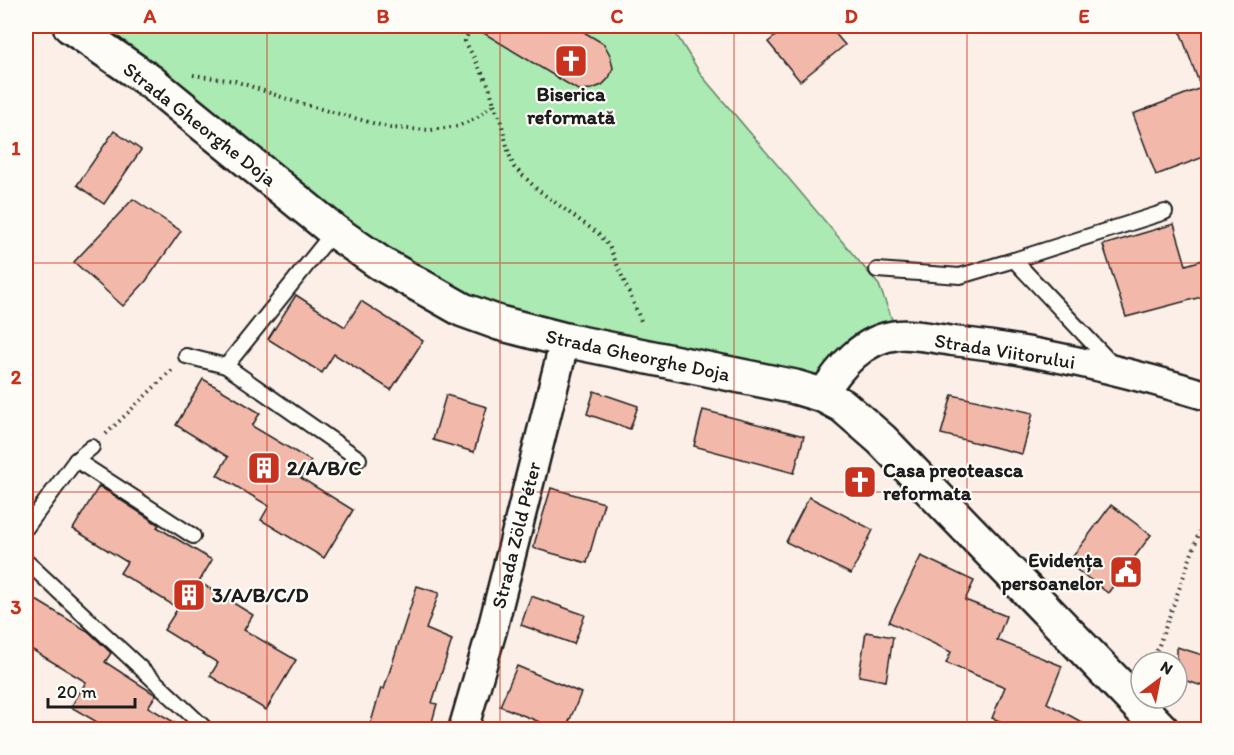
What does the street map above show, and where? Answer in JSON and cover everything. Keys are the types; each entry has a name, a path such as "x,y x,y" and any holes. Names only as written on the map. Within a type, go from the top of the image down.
{"street":[{"name":"Strada Gheorghe Doja","path":"70,26 151,82 334,231 380,263 464,310 499,323 565,340 795,387 822,395 843,406 882,440 1162,729"},
{"name":"Strada Viitorului","path":"822,395 837,371 855,354 874,342 898,335 999,345 1119,371 1209,396"},
{"name":"Strada Zöld Péter","path":"463,729 492,630 565,340"}],"lane":[{"path":"877,270 960,276 1165,212"},
{"path":"226,366 334,231"},
{"path":"1014,260 1119,371"},
{"path":"186,356 226,366 359,459"},
{"path":"26,528 76,460 92,447"},
{"path":"76,460 193,536"},
{"path":"26,561 207,729"}],"path":[{"path":"471,26 465,41 489,86 514,167 538,190 594,230 609,246 643,324 640,357"},
{"path":"151,82 191,75 235,81 348,117 390,128 421,130 458,126 475,119 494,104"},
{"path":"92,447 186,356"},
{"path":"1157,650 1209,508"}],"green space":[{"path":"70,26 671,26 702,76 879,285 898,335 822,395 463,310"}],"building":[{"name":"Biserica reformată","path":"472,26 574,26 604,44 613,68 609,78 602,85 592,89 578,90"},
{"path":"788,26 829,26 845,45 800,81 768,42"},
{"path":"1178,26 1209,26 1209,155 1156,175 1133,114 1201,88"},
{"path":"114,131 141,150 104,204 77,185"},
{"path":"133,199 181,231 146,281 123,306 74,262"},
{"path":"1174,224 1186,265 1209,258 1209,295 1126,317 1103,245"},
{"path":"296,295 345,327 361,301 423,341 391,390 334,354 322,373 268,339"},
{"name":"2/A/B/C","path":"203,379 260,413 252,426 311,461 301,478 353,510 324,558 261,520 269,506 217,475 228,457 176,425"},
{"path":"594,391 638,406 630,429 587,414"},
{"path":"446,395 487,407 474,452 433,440"},
{"path":"952,395 1033,413 1022,454 941,434"},
{"path":"703,410 804,436 794,473 694,446"},
{"name":"3/A/B/C/D","path":"99,486 159,525 157,527 212,560 199,582 253,615 244,630 296,660 266,710 210,676 218,663 164,630 178,608 120,573 127,562 73,529"},
{"path":"551,488 604,503 587,563 533,548"},
{"path":"809,497 873,530 851,574 786,542"},
{"path":"1111,505 1151,535 1108,593 1068,563"},
{"path":"921,556 974,581 965,600 1006,616 997,640 1062,666 1047,703 1094,729 1020,729 992,718 1005,687 946,663 951,652 889,622"},
{"path":"417,586 439,593 426,629 452,640 432,703 437,704 430,729 369,729 381,688 384,689"},
{"path":"26,594 89,632 111,653 105,662 156,695 148,707 186,729 109,729 71,707 86,682 26,646"},
{"path":"531,596 585,615 574,644 521,625"},
{"path":"866,632 893,637 886,681 859,676"},
{"path":"1189,651 1209,657 1209,688 1189,682"},
{"path":"517,666 581,693 566,729 557,729 500,706"}],"place":[{"name":"Biserica reformată","path":"571,61"},
{"name":"2/A/B/C","path":"264,468"},
{"name":"Casa preoteasca reformata","path":"860,482"},
{"name":"Evidența persoanelor","path":"1126,572"},
{"name":"3/A/B/C/D","path":"189,595"}]}
